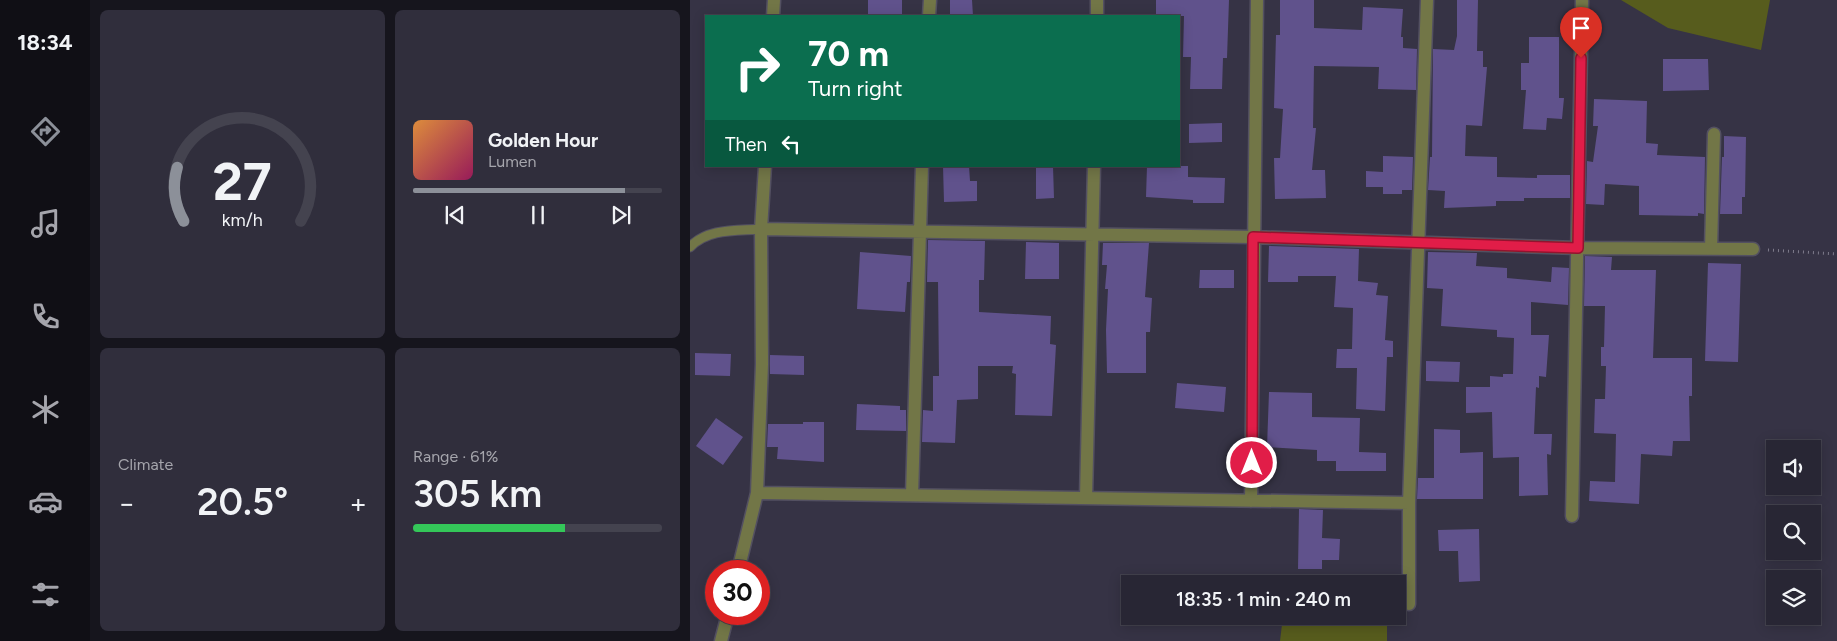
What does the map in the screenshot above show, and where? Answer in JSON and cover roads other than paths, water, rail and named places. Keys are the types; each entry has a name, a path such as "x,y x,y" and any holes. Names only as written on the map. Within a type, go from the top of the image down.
{"street":[{"path":"773,15 774,0"},
{"path":"929,15 930,0"},
{"path":"1097,15 1098,0"},
{"path":"1252,500 1253,237 1257,0"},
{"path":"1409,604 1409,503 1427,0"},
{"path":"1572,516 1582,1"},
{"path":"1711,249 1714,134"},
{"path":"741,560 757,493 762,364 761,230 765,167"},
{"path":"912,495 918,233 922,167"},
{"path":"1086,497 1094,167"},
{"path":"761,230 1253,237 1578,248 1753,249"},
{"path":"757,493 1409,503"},
{"path":"722,641 726,625"}],"lane":[{"path":"690,247 696,241 716,232 761,230"}]}
